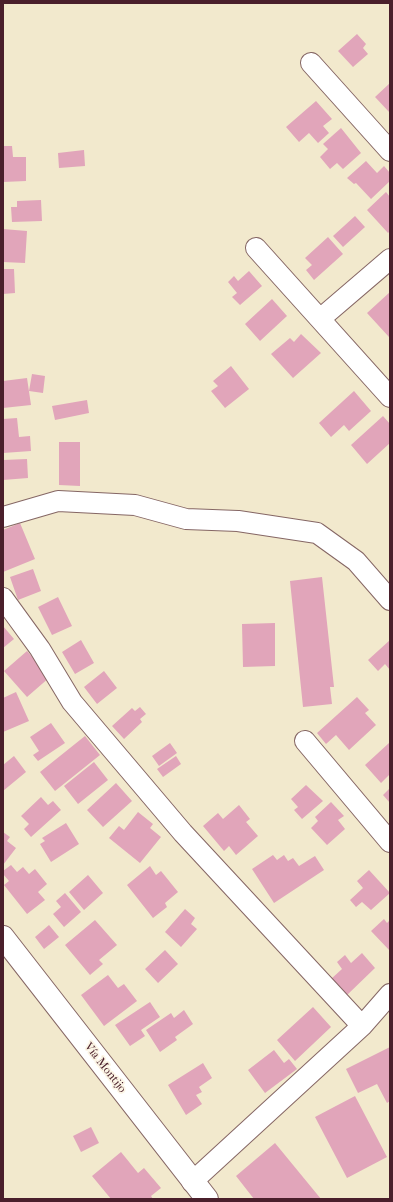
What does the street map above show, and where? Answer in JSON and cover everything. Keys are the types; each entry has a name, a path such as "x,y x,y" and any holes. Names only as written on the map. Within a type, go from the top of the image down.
{"main road":[{"name":"Vía Montijo","path":"3,936 192,1182 207,1199"}],"street":[{"path":"311,63 390,152"},
{"path":"256,248 390,398"},
{"path":"320,319 390,259"},
{"path":"3,517 58,501 135,505 186,519 238,521 317,533 356,561 390,600"},
{"path":"3,598 40,649 72,702 183,833 362,1026"},
{"path":"304,741 390,842"},
{"path":"192,1182 362,1026 390,994"}],"building":[{"path":"357,34 366,44 363,48 368,54 353,67 338,51"},
{"path":"390,83 390,113 375,97"},
{"path":"316,101 332,119 323,126 329,133 318,143 309,133 299,142 286,127"},
{"path":"341,128 361,153 343,169 337,163 330,169 320,157 328,149 323,144"},
{"path":"3,146 12,146 13,157 26,157 26,181 3,182"},
{"path":"84,150 85,166 59,168 58,153"},
{"path":"366,161 377,173 384,166 390,173 390,181 371,199 356,183 354,184 347,178"},
{"path":"386,192 390,197 390,231 388,233 367,210"},
{"path":"41,200 42,221 12,222 11,207 17,207 17,201"},
{"path":"355,216 365,227 343,247 333,236"},
{"path":"3,229 27,231 25,263 3,262"},
{"path":"328,237 343,254 314,280 306,270 312,265 305,258"},
{"path":"3,269 14,269 15,293 3,294"},
{"path":"249,271 262,286 240,305 232,297 237,293 228,282 234,276 238,281"},
{"path":"390,292 390,336 389,337 367,313"},
{"path":"272,299 287,316 260,341 245,324"},
{"path":"301,334 321,353 293,378 271,354 290,338 294,342"},
{"path":"231,366 249,389 225,408 211,391 218,386 213,381"},
{"path":"32,374 45,376 43,393 29,391"},
{"path":"27,378 31,405 3,408 3,381"},
{"path":"354,391 371,411 349,431 344,425 331,437 319,423"},
{"path":"87,400 89,413 55,420 52,406"},
{"path":"383,416 390,424 390,443 367,464 351,445"},
{"path":"17,418 19,437 30,436 31,451 3,453 3,419"},
{"path":"59,442 80,442 80,486 59,485"},
{"path":"27,459 28,478 3,480 3,460"},
{"path":"20,523 35,559 3,572 3,530"},
{"path":"33,569 41,591 18,600 10,577"},
{"path":"322,577 334,687 330,687 332,704 303,707 290,581"},
{"path":"58,597 72,626 52,635 38,607"},
{"path":"275,623 275,666 243,667 242,624"},
{"path":"3,626 14,639 3,648"},
{"path":"81,640 94,663 75,674 62,652"},
{"path":"390,640 390,670 385,664 378,671 368,660"},
{"path":"27,651 50,677 27,697 4,671"},
{"path":"104,671 117,688 97,704 84,687"},
{"path":"16,692 29,721 3,732 3,698"},
{"path":"357,697 369,710 365,713 376,725 349,750 336,735 326,744 317,733"},
{"path":"140,707 146,714 140,719 142,722 124,739 112,726 132,708 135,711"},
{"path":"51,723 65,743 38,761 33,755 39,751 30,737"},
{"path":"85,736 100,755 55,791 40,772"},
{"path":"170,743 177,753 159,766 152,756"},
{"path":"389,743 390,774 381,783 365,765"},
{"path":"14,756 26,772 3,791 3,765"},
{"path":"176,756 181,764 163,777 157,769"},
{"path":"94,762 108,780 78,804 64,786"},
{"path":"116,783 132,801 103,827 87,810"},
{"path":"306,785 323,801 302,819 294,810 298,807 291,799"},
{"path":"390,788 390,803 383,795"},
{"path":"41,797 48,805 53,801 61,810 31,837 24,829 29,824 21,816"},
{"path":"331,802 344,816 338,820 345,829 327,845 311,828 318,821 315,817"},
{"path":"239,805 250,819 246,822 258,836 236,855 229,846 224,851 203,826 218,813 223,819"},
{"path":"138,812 153,824 150,828 161,837 140,863 109,838 119,826 124,830"},
{"path":"66,823 79,844 51,862 40,844 45,841 42,838"},
{"path":"3,832 10,837 7,841 16,848 3,865"},
{"path":"273,855 277,860 284,855 288,861 293,858 299,866 315,856 324,870 274,903 252,869"},
{"path":"11,865 17,872 23,867 29,874 35,869 47,884 38,892 45,900 27,914 4,885 9,881 3,874 3,871"},
{"path":"150,866 156,875 161,871 178,892 165,903 167,907 153,918 127,885"},
{"path":"369,870 390,893 371,910 362,902 356,907 350,900 363,888 357,881"},
{"path":"88,875 103,893 84,910 69,892"},
{"path":"65,893 81,912 64,927 53,914 61,907 56,901"},
{"path":"185,909 195,918 191,924 197,929 181,947 165,932"},
{"path":"384,919 387,923 390,920 390,951 371,931"},
{"path":"95,920 117,945 99,960 103,964 90,975 65,945"},
{"path":"49,925 59,937 44,949 35,937"},
{"path":"165,950 178,964 158,983 145,969"},
{"path":"362,953 375,968 346,996 331,979 342,969 337,962 345,955 351,963"},
{"path":"108,975 118,988 124,984 137,1001 104,1026 81,995"},
{"path":"150,1002 160,1017 141,1030 145,1036 130,1046 115,1025"},
{"path":"313,1007 331,1027 295,1061 277,1040"},
{"path":"184,1010 193,1024 175,1037 177,1040 160,1052 146,1030 171,1013 174,1018"},
{"path":"390,1047 390,1101 387,1103 377,1084 358,1093 346,1069"},
{"path":"274,1050 284,1063 289,1059 297,1069 265,1093 248,1070"},
{"path":"203,1063 212,1078 199,1087 202,1092 196,1095 202,1104 186,1115 168,1085"},
{"path":"355,1096 387,1157 347,1178 315,1117"},
{"path":"91,1127 99,1143 81,1152 73,1136"},
{"path":"275,1143 321,1199 254,1199 236,1176"},
{"path":"121,1152 138,1173 144,1168 161,1188 151,1196 153,1199 111,1199 92,1176"}]}
